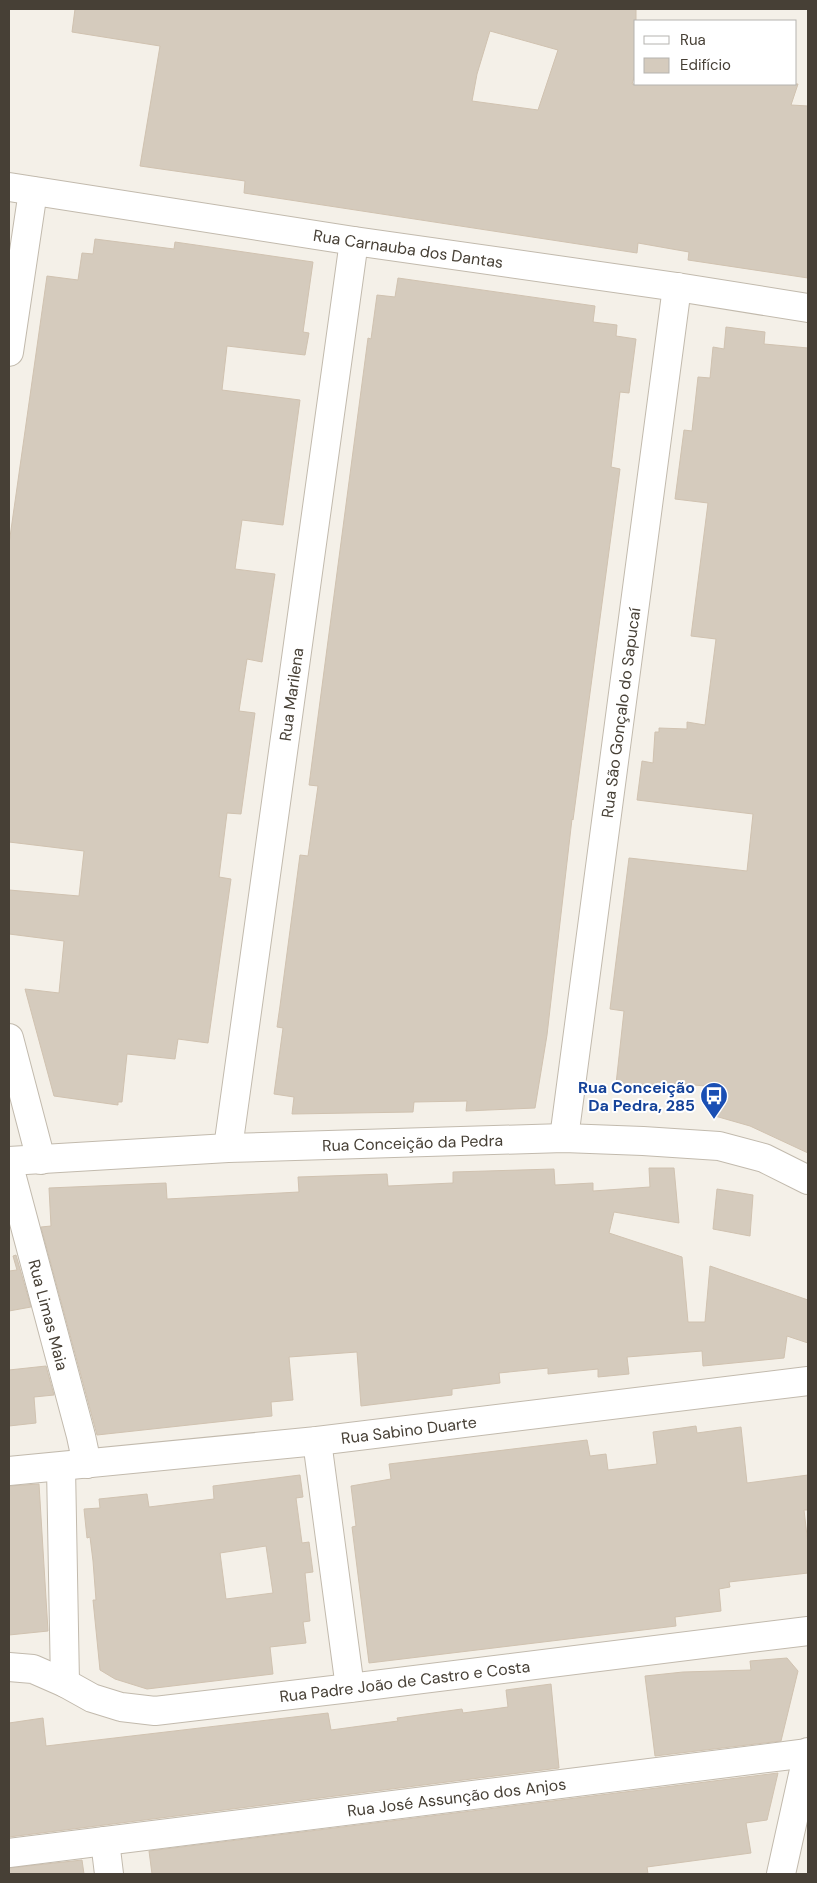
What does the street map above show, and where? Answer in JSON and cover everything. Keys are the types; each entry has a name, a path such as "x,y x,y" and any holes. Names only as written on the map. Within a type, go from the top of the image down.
{"street":[{"name":"Rua Carnauba dos Dantas","path":"21,189 354,241 677,287 808,308"},
{"path":"9,352 21,189"},
{"name":"Rua Marilena","path":"228,1148 354,241"},
{"name":"Rua São Gonçalo do Sapucaí","path":"564,1138 677,287"},
{"path":"9,1038 41,1160"},
{"name":"Rua Conceição da Pedra","path":"9,1161 228,1148 564,1138 719,1146 764,1158 808,1180"},
{"name":"Rua Limas Maia","path":"9,1166 81,1436 74,1466 66,1683"},
{"name":"Rua Sabino Duarte","path":"9,1471 317,1441 808,1380"},
{"path":"317,1441 350,1688"},
{"name":"Rua Padre João de Castro e Costa","path":"9,1667 33,1669 66,1683 92,1698 121,1707 155,1711 808,1631"},
{"path":"781,1874 804,1795 808,1753"},
{"name":"Rua José Assunção dos Anjos","path":"9,1853 808,1753"},
{"path":"105,1841 109,1874"}],"building":[{"path":"75,9 636,9 636,20 634,20 634,78 632,84 634,85 798,84 791,105 808,106 808,278 688,260 689,252 638,243 637,253 244,193 245,181 140,166 160,46 72,32","holes":["490,31 558,50 538,110 472,101 477,74"]},
{"path":"95,239 174,249 175,242 313,262 303,332 309,333 305,355 227,346 222,390 300,400 283,525 242,520 235,569 275,574 262,662 247,659 239,711 255,713 241,814 227,813 219,877 231,879 208,1043 178,1039 175,1059 127,1054 122,1102 118,1102 118,1105 54,1096 25,989 59,993 64,941 9,934 9,890 79,896 84,851 9,842 9,544 47,276 78,280 82,253 93,254"},
{"path":"398,278 595,306 593,322 617,325 616,336 636,339 629,393 620,392 611,467 620,469 572,819 547,1035 535,1108 466,1111 467,1101 414,1102 413,1112 292,1114 294,1097 274,1094 283,1028 277,1027 300,855 308,856 318,786 309,785 368,338 371,339 377,295 395,297"},
{"path":"726,327 765,332 764,344 808,348 808,1153 750,1126 715,1116 718,1087 657,1082 656,1089 616,1084 624,1011 610,1009 629,858 747,871 753,814 637,800 642,761 653,763 655,732 659,732 659,728 687,729 687,722 705,725 716,639 691,636 708,503 675,499 684,430 692,431 698,377 710,378 713,347 724,349"},
{"path":"649,1168 674,1168 679,1223 614,1212 609,1233 682,1257 688,1322 705,1322 710,1266 808,1300 808,1343 787,1336 784,1358 703,1366 702,1351 627,1357 629,1374 598,1377 598,1369 548,1374 548,1368 499,1373 500,1383 452,1389 452,1395 361,1406 357,1352 289,1357 293,1400 271,1402 272,1416 97,1435 41,1227 51,1226 49,1188 166,1183 167,1199 299,1192 298,1177 387,1174 388,1186 453,1183 453,1172 554,1169 555,1185 593,1183 593,1191 650,1187"},
{"path":"717,1189 753,1195 750,1236 713,1229"},
{"path":"16,1255 31,1307 9,1311 9,1271 17,1270 13,1256"},
{"path":"46,1366 54,1395 34,1397 36,1423 9,1426 9,1370"},
{"path":"696,1426 697,1433 741,1427 747,1483 808,1475 808,1510 804,1510 808,1544 808,1573 729,1582 730,1587 719,1589 721,1611 675,1617 676,1626 369,1663 352,1527 356,1526 351,1486 391,1479 389,1464 587,1440 590,1456 606,1454 608,1470 657,1464 653,1432"},
{"path":"300,1475 303,1497 296,1498 302,1543 309,1542 313,1572 305,1573 310,1621 303,1622 306,1643 270,1647 273,1674 147,1689 115,1679 100,1670 93,1600 96,1600 93,1561 90,1537 87,1538 84,1509 100,1508 99,1499 147,1494 149,1507 214,1499 213,1486","holes":["266,1546 273,1593 226,1599 220,1553"]},
{"path":"39,1484 48,1631 9,1635 9,1486"},
{"path":"787,1658 798,1671 781,1741 655,1756 645,1676 683,1672 751,1670 750,1661"},
{"path":"551,1684 559,1768 9,1837 9,1723 43,1718 46,1746 328,1713 331,1730 398,1721 397,1718 462,1709 463,1713 508,1707 506,1690"},
{"path":"778,1773 767,1820 746,1823 751,1853 647,1867 648,1874 152,1874 149,1851"},
{"path":"82,1860 84,1874 9,1874 9,1868"}],"place":[{"name":"Rua Conceição Da Pedra, 285","path":"714,1120"}]}
